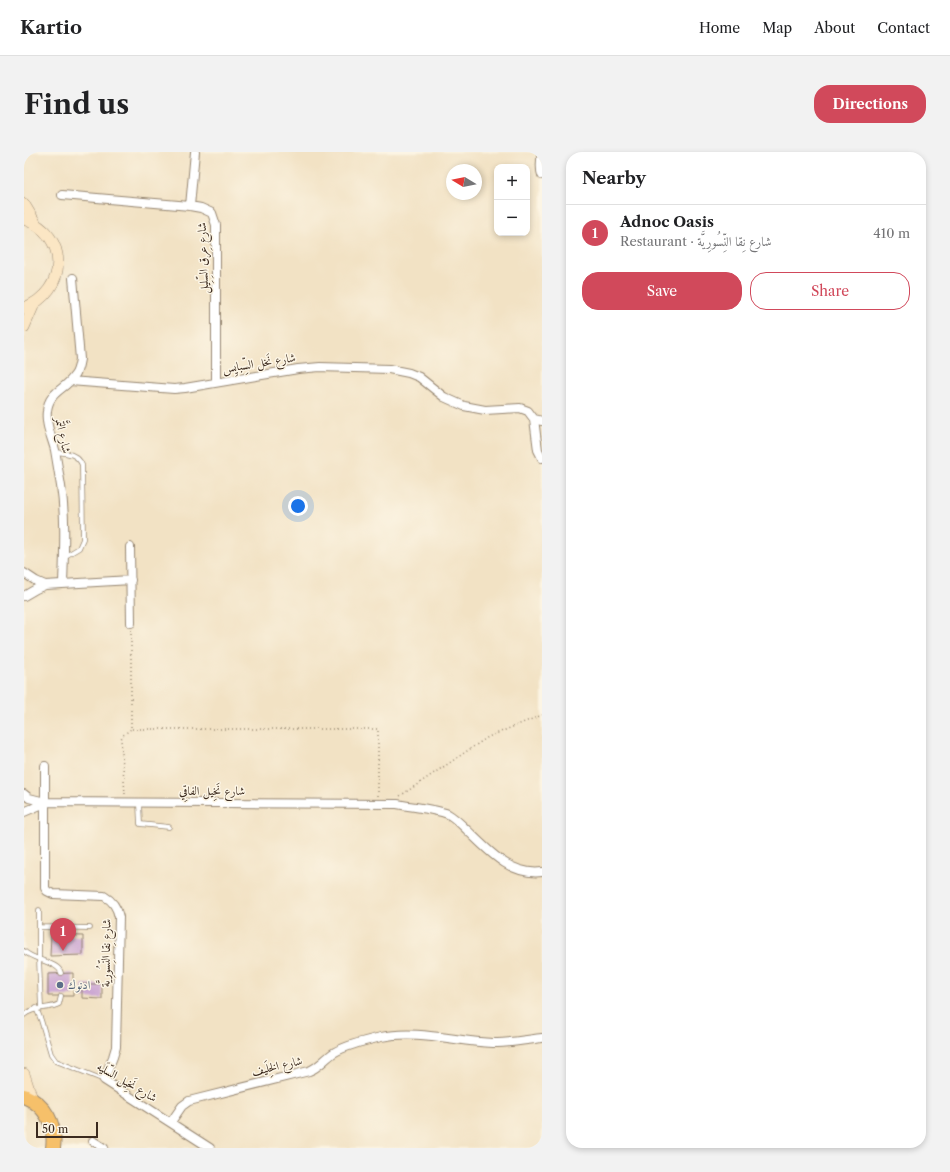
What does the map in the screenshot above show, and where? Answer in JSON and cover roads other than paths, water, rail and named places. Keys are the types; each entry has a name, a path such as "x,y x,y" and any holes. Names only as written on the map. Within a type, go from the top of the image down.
{"highway":[{"path":"28,1097 45,1111 64,1148"},
{"path":"53,1127 53,1148"}],"street":[{"path":"190,206 195,152"},
{"path":"541,152 542,175"},
{"name":"شارع عِرق السِّلِيل","path":"62,195 190,206 201,208 212,213 216,225 216,382"},
{"path":"24,204 36,224 52,241 57,252 58,264 56,276 51,287 44,297 29,306 24,327"},
{"path":"24,219 36,224"},
{"name":"شارع التَّمر","path":"62,584 64,557 63,507 55,452 46,411 54,394 75,376 80,359 73,278"},
{"name":"شارع نَخل السِّبايِس","path":"70,381 174,389 298,369 320,367 389,369 409,373 419,377 444,396 464,406 485,410 520,408 528,411 538,420"},
{"path":"538,420 538,450 542,458"},
{"path":"130,547 131,623"},
{"path":"24,573 36,581 46,585"},
{"path":"24,596 46,585 131,580"},
{"path":"45,766 45,802"},
{"name":"شارع نَخِيل الفاقِي","path":"24,794 33,799 45,802 390,803 448,814 505,863 516,869 529,872 542,872"},
{"name":"شارع نَخِيل الفاقِي","path":"24,812 45,802"},
{"name":"شارع نِقا النِّسُورِيَّة","path":"45,802 45,888 50,893 104,896 109,899 118,910 116,1047 114,1057 104,1080"},
{"name":"شارع الخِلَيف","path":"171,1122 182,1106 189,1100 308,1072 316,1069 334,1052 349,1046 382,1037 401,1034 494,1043 542,1038"},
{"path":"24,1074 28,1097"},
{"name":"شارع نَخِيل السّلَيه","path":"104,1080 210,1148"},
{"path":"93,1141 104,1148"}],"lane":[{"path":"55,452 74,455 80,459 82,465 83,539 79,548 64,557"},
{"path":"139,802 140,824 169,826"},
{"name":"شارع نَخِيل السّلَيه","path":"39,910 39,1008 51,1054 56,1061 104,1080"},
{"path":"39,927 90,928"},
{"path":"24,951 39,960 57,966 61,970 61,973"},
{"path":"24,1015 28,1011 59,1004 61,996"}],"place":[{"name":"Adnoc Oasis","path":"63,951"},
{"name":"ادنوك","path":"60,985"}]}
